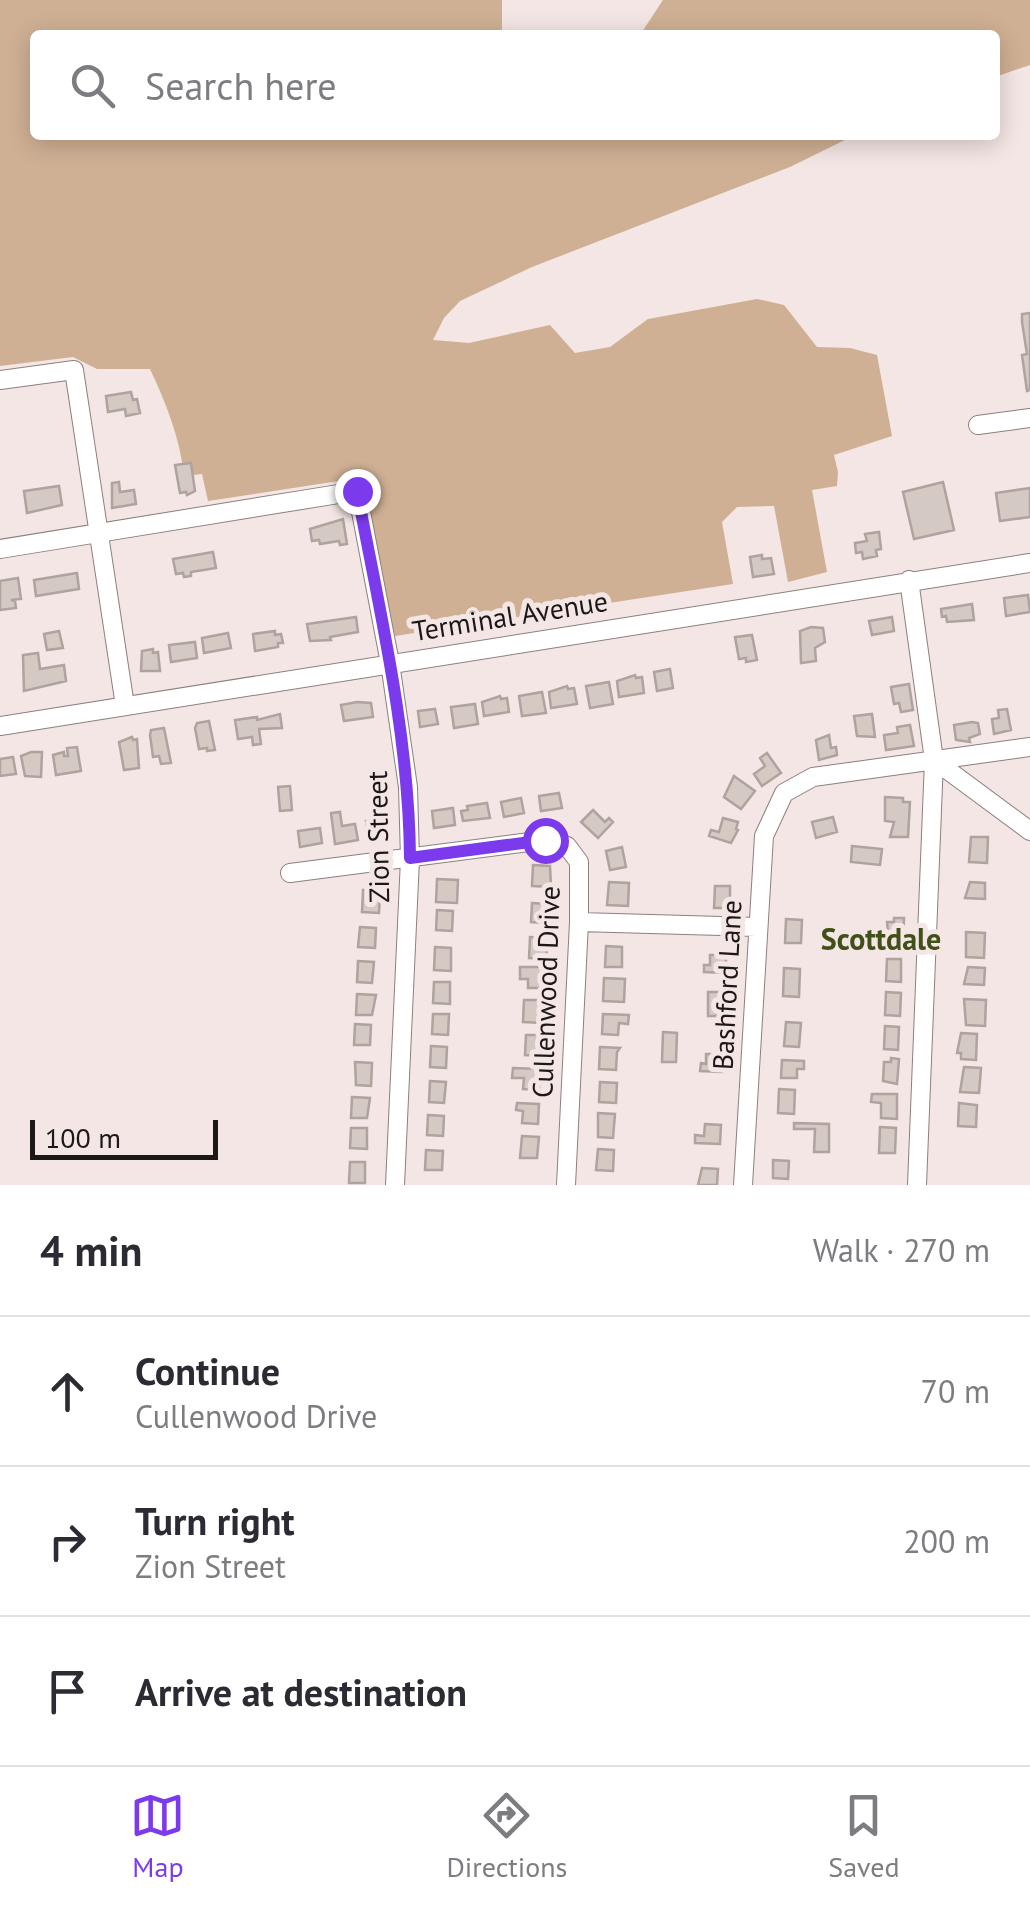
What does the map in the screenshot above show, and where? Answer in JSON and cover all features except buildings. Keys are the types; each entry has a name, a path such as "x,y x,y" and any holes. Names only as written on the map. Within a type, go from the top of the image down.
{"street":[{"path":"0,380 74,370 124,706"},
{"path":"978,425 1030,418"},
{"name":"Zion Street","path":"97,534 357,491 390,664 408,787 410,858 395,1185"},
{"path":"0,549 97,534"},
{"name":"Terminal Avenue","path":"0,726 1030,563"},
{"path":"909,580 934,760 917,1185"},
{"path":"934,760 1030,747"},
{"path":"934,760 1030,831"},
{"name":"Bashford Lane","path":"743,1185 764,836 784,793 813,777 934,760"},
{"name":"Cullenwood Drive","path":"290,874 545,840 567,846 578,862 579,922 566,1185"},
{"path":"579,922 757,928"}],"shaded area":[{"path":"0,0 502,0 502,30 30,30 30,140 845,140 790,167 532,267 460,301 444,318 433,340 469,343 550,325 575,353 610,347 648,319 757,299 784,305 817,347 850,348 877,355 892,436 834,455 837,486 812,490 827,572 788,582 774,506 737,507 722,522 733,584 395,636 358,478 208,501 202,474 184,476 172,421 150,369 97,369 73,357 0,366"},
{"path":"663,0 1030,0 1030,65 1000,75 1000,30 643,30"}],"district":[{"name":"Scottdale","path":"881,940"}],"route":[{"path":"357,491 390,664 408,787 410,858 545,840"}]}
